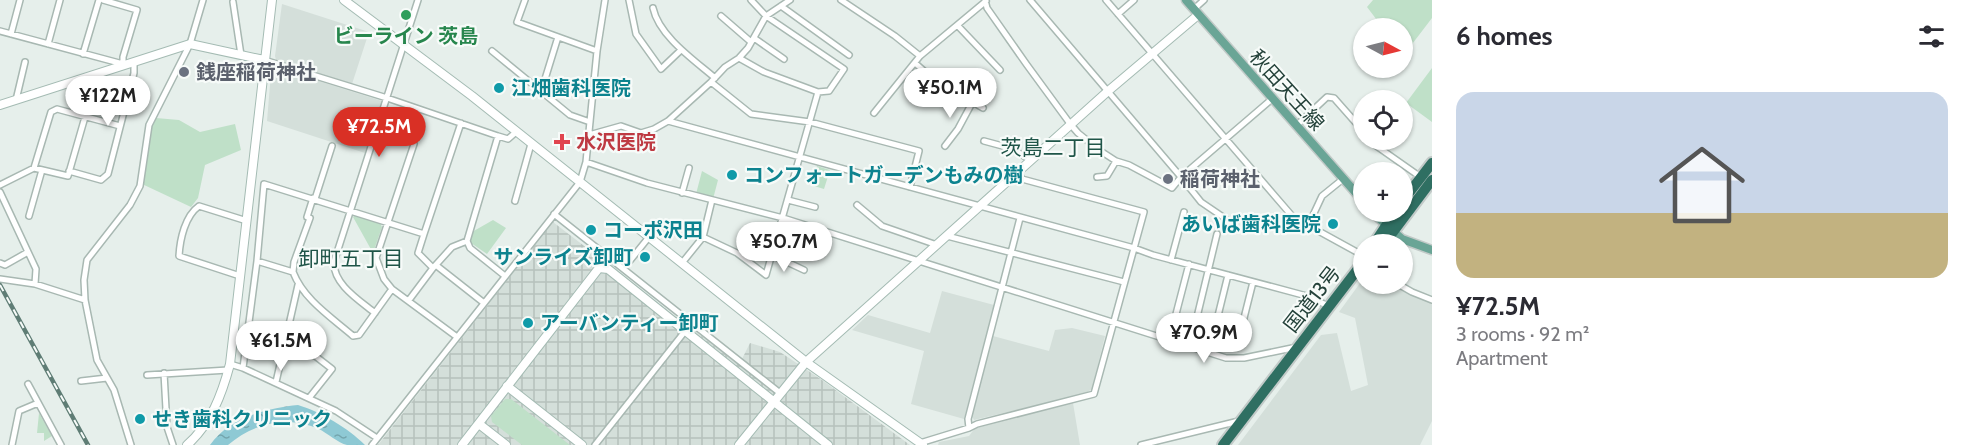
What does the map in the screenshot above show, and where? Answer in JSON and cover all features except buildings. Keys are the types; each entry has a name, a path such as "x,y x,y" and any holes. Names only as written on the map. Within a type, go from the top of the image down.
{"highway":[{"path":"1384,234 1429,182 1432,164"},
{"path":"1413,194 1429,182"},
{"path":"1386,234 1391,222"},
{"name":"国道13号","path":"1223,445 1353,275"}],"main road":[{"name":"秋田天王線","path":"1186,0 1353,190"},
{"path":"1382,222 1402,239 1432,250"}],"street":[{"path":"11,34 20,0"},
{"path":"48,44 60,0"},
{"path":"83,54 101,0 137,10 123,64"},
{"path":"131,445 114,390 97,360 85,300 84,280 87,260 130,205 140,186 149,125 190,44 203,0"},
{"path":"188,445 215,408 229,367 272,0"},
{"path":"344,0 580,182 806,362 921,444 977,424 1094,394 1144,212 1022,179 1018,172"},
{"path":"375,313 346,290 333,268 418,0"},
{"path":"525,0 517,22 597,51"},
{"path":"372,445 580,182 586,162 604,0"},
{"path":"628,0 636,34 661,69 681,50"},
{"path":"739,58 764,72 818,92 829,91 844,69 766,16 751,0"},
{"path":"589,135 621,126 641,134 668,121 725,67 739,58 766,16 790,0"},
{"path":"841,0 895,36 920,56"},
{"path":"874,113 920,56 986,0"},
{"path":"986,0 987,8 1071,125 1099,150 1116,161 1129,165 1172,188 1272,99"},
{"path":"1030,0 1201,202 1226,219"},
{"path":"1106,0 1293,217 1353,250"},
{"path":"1118,14 1134,0"},
{"path":"739,445 806,362 978,206 1152,54 1196,12 1204,0"},
{"path":"233,2 241,55"},
{"path":"781,6 849,55"},
{"path":"653,8 655,18 681,50 751,114 810,122 919,151 910,187"},
{"path":"722,16 752,40 784,60"},
{"path":"958,26 1000,70"},
{"path":"0,31 123,64"},
{"path":"541,92 558,37"},
{"path":"0,105 190,44 264,60 508,139 516,132"},
{"path":"492,51 570,115 590,122"},
{"path":"16,100 25,62"},
{"path":"69,171 101,180 108,174 134,73 134,62"},
{"path":"915,63 932,78 982,108"},
{"path":"703,237 737,253 766,275 818,92"},
{"path":"1296,126 1327,98 1334,98 1353,120"},
{"path":"945,146 958,129 972,103"},
{"path":"34,168 51,111 57,109 120,126"},
{"path":"0,185 34,168 68,177 85,117"},
{"path":"668,121 1303,295 1329,306"},
{"path":"461,123 418,253 484,303"},
{"path":"498,136 467,241 470,248 505,276"},
{"path":"984,141 1010,148 1031,160"},
{"path":"414,144 376,258 384,279 392,289 458,337"},
{"path":"515,201 531,144"},
{"path":"332,146 294,262 293,272 298,285 319,308 353,336 359,335 392,289"},
{"path":"1382,150 1429,182"},
{"path":"1097,177 1107,176 1116,161"},
{"path":"586,162 682,193 783,218 1112,324 1226,358 1244,358 1298,346"},
{"path":"682,193 689,168"},
{"path":"29,216 42,170"},
{"path":"1308,226 1322,196 1343,179"},
{"path":"243,368 264,184 424,234"},
{"path":"0,192 36,269 35,284"},
{"path":"682,263 703,237 712,200"},
{"path":"788,200 815,207"},
{"path":"856,205 882,226 936,245"},
{"path":"240,276 179,256 180,246 188,219 199,206 247,221"},
{"path":"1171,260 1184,212"},
{"path":"554,214 780,393"},
{"path":"969,428 968,419 1020,218"},
{"path":"1197,317 1217,234"},
{"path":"947,236 1124,282"},
{"path":"624,268 649,237"},
{"path":"410,300 452,247 467,241"},
{"path":"0,263 5,265 28,252"},
{"path":"772,255 804,270"},
{"path":"256,261 293,272"},
{"path":"1176,314 1189,264"},
{"path":"462,445 599,268 608,269 828,445"},
{"path":"1215,328 1228,275"},
{"path":"0,279 35,284 85,300"},
{"path":"1239,338 1253,282"},
{"path":"276,382 298,285"},
{"path":"1413,292 1432,300"},
{"path":"595,445 686,330"},
{"path":"287,334 332,369 309,398"},
{"path":"147,375 229,367 243,368 309,398 351,420 377,438"},
{"path":"164,374 167,427 173,445"},
{"path":"81,381 107,378"},
{"path":"28,384 61,445"},
{"path":"507,386 582,445"},
{"path":"12,445 19,411 38,404"},
{"path":"1141,445 1241,421"},
{"path":"479,424 506,445"}],"shaded area":[{"path":"282,4 369,32 352,84 276,60"},
{"path":"277,68 382,101 365,153 267,121 271,73"},
{"path":"553,222 739,365 750,343 780,352 910,445 378,445"},
{"path":"942,291 994,305 964,419 911,404 924,351 852,330 868,315 930,333"},
{"path":"1353,293 1412,294 1432,302 1432,421 1420,445 1238,445 1321,335 1337,333 1351,391 1368,385 1355,318 1339,312"},
{"path":"1072,328 1105,336 1092,389 1086,393 974,420 972,416 993,336 1049,351 1055,330"},
{"path":"1073,403 1080,445 938,445 939,442 969,436 975,428"}],"green space":[{"path":"1373,0 1432,0 1432,18 1413,43 1413,18 1375,18 1367,7"},
{"path":"1432,68 1432,122 1413,108 1413,94"},
{"path":"156,118 179,120 200,132 235,124 241,150 205,165 198,198 191,207 142,184 151,126"},
{"path":"817,166 830,170 824,189 811,185"},
{"path":"702,171 718,180 713,199 696,194"},
{"path":"355,215 380,223 382,227 373,253 353,217"},
{"path":"493,220 506,228 487,254 471,243 469,238 472,232"},
{"path":"505,399 511,399 570,445 522,445 492,422 491,416"},
{"path":"39,413 52,436 44,441 44,433 37,433"}],"water":[{"path":"298,405 334,421 365,445 347,445 319,429 295,422 283,422 248,431 228,445 210,445 227,428 238,421 262,412"}],"railway":[{"path":"0,285 88,445"}],"place":[{"name":"ビーライン 茨島","path":"406,15"},
{"name":"銭座稲荷神社","path":"184,72"},
{"name":"江畑歯科医院","path":"499,88"},
{"name":"水沢医院","path":"562,142"},
{"name":"コンフォートガーデンもみの樹","path":"732,175"},
{"name":"稲荷神社","path":"1168,179"},
{"name":"あいば歯科医院","path":"1333,224"},
{"name":"コーポ沢田","path":"591,230"},
{"name":"サンライズ卸町","path":"645,257"},
{"name":"アーバンティー卸町","path":"528,323"},
{"name":"せき歯科クリニック","path":"140,419"}],"district":[{"name":"茨島二丁目","path":"1053,147"},
{"name":"卸町五丁目","path":"351,258"}]}
